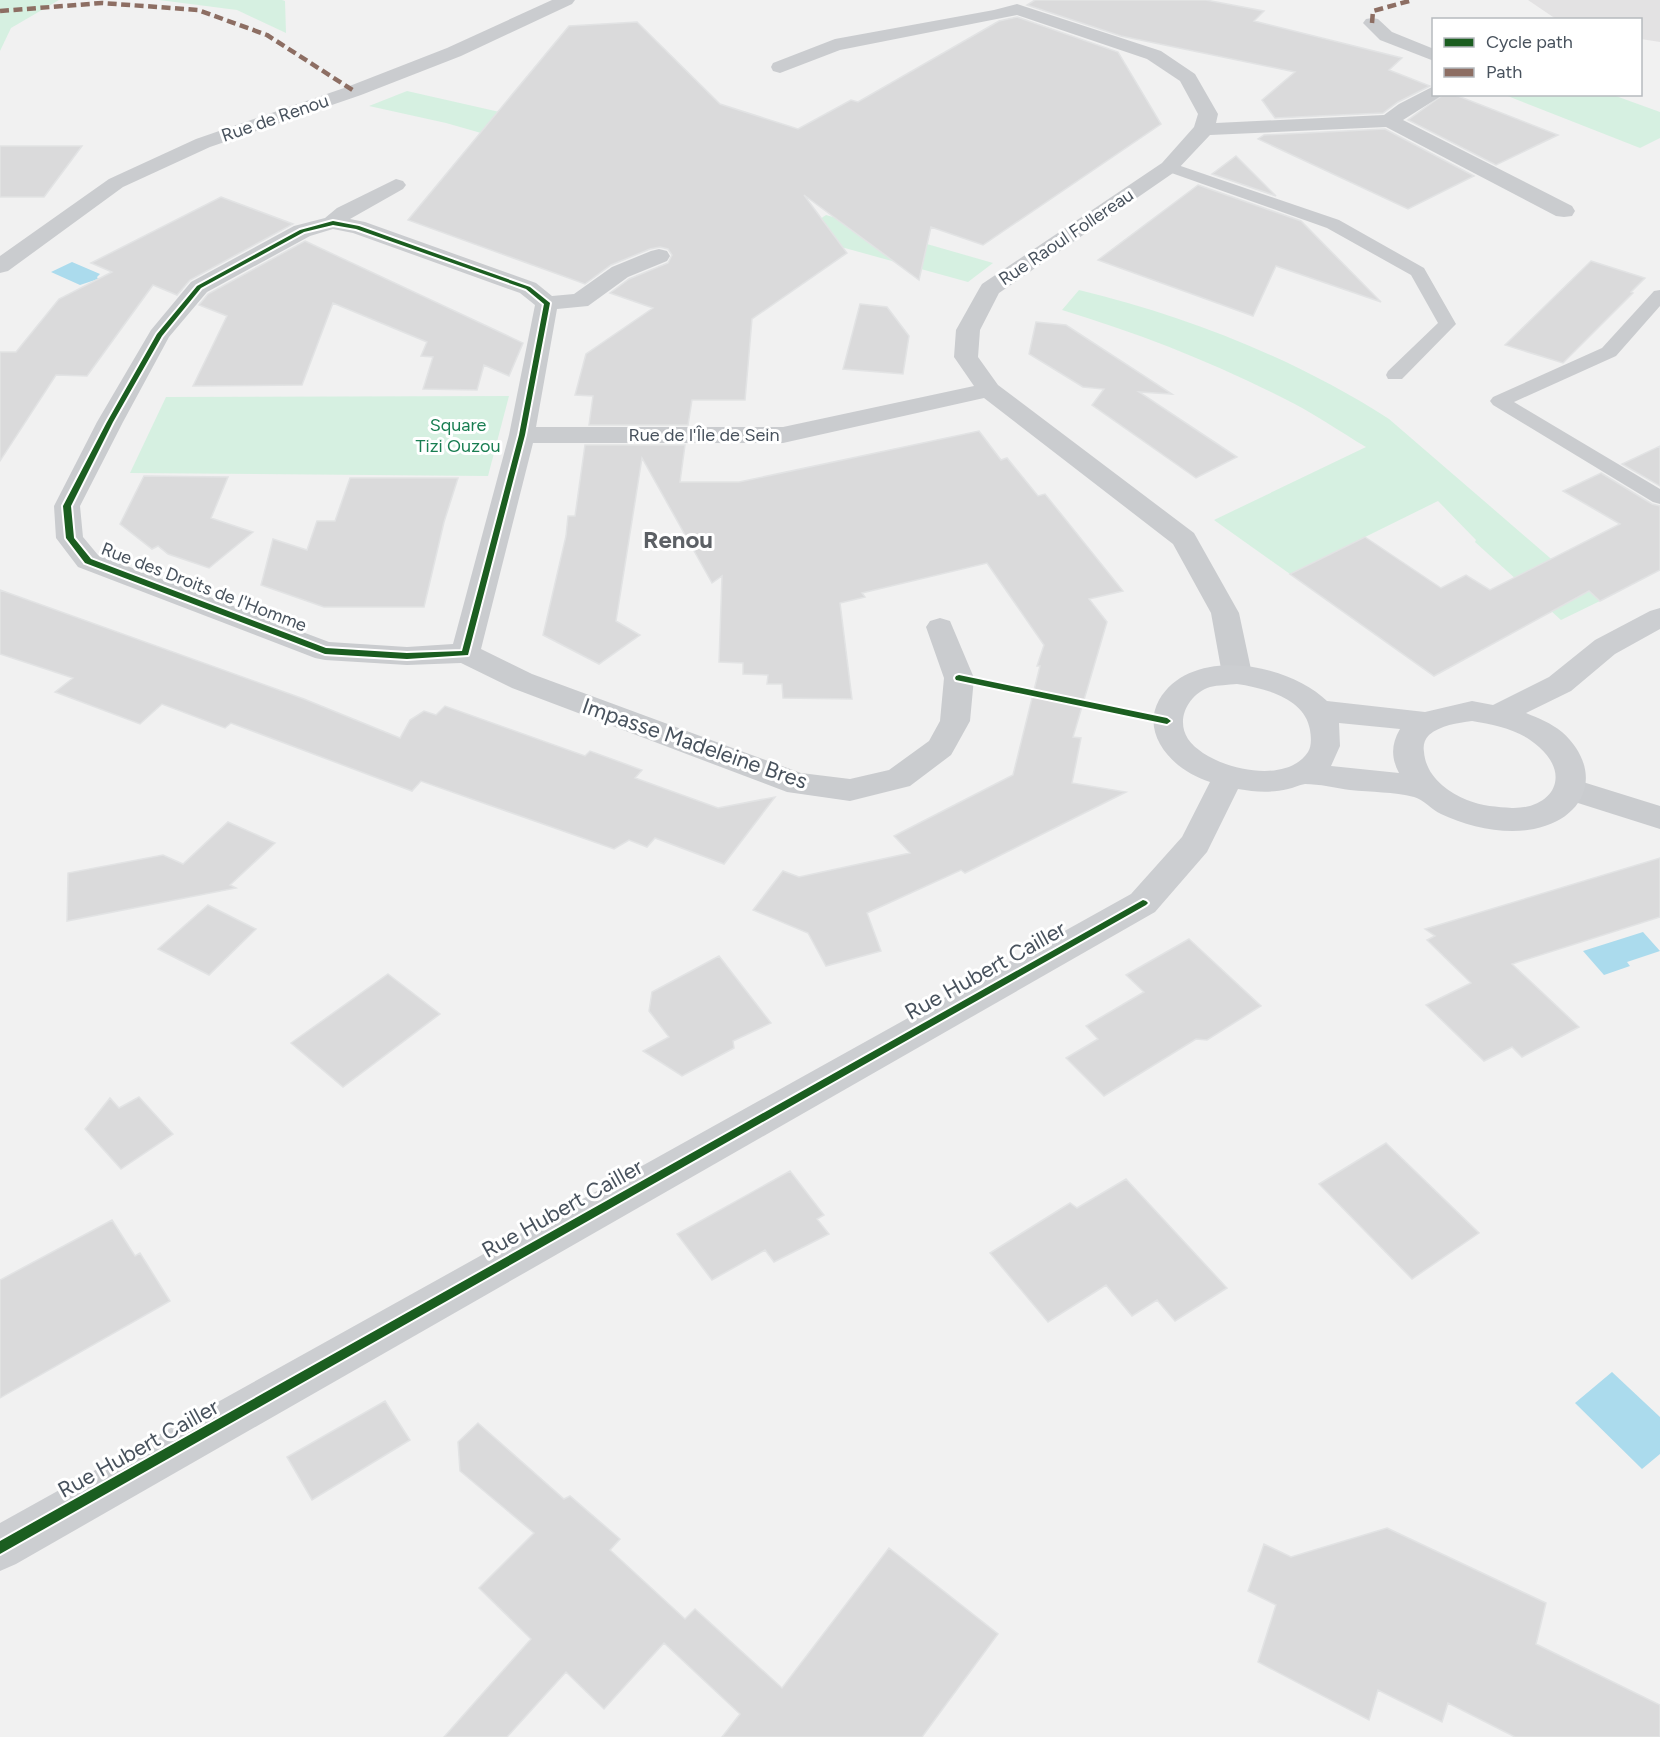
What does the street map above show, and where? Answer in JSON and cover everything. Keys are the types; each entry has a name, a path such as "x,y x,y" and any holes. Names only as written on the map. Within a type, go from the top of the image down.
{"street":[{"name":"Rue de Renou","path":"0,266 116,183 203,143 354,91 454,52 566,0"},
{"path":"780,67 835,45 997,15 1019,5 1154,55 1188,78 1208,114 1204,129 1389,121 1564,211"},
{"path":"1372,23 1386,36 1432,55"},
{"path":"1389,121 1432,93"},
{"name":"Rue Raoul Follereau","path":"1204,129 1169,168 990,289 968,330 966,357 989,390 1184,539 1225,613 1237,674"},
{"path":"333,223 345,213 396,185"},
{"name":"Rue des Droits de l'Homme","path":"465,653 408,656 325,651 88,561 70,538 67,506 119,404 165,327 199,287 302,231 333,223 357,226 528,288 547,303"},
{"path":"465,653 522,435 547,303 580,301 620,272 658,256"},
{"name":"Rue de l'Île de Sein","path":"522,435 783,435 989,390"},
{"path":"1499,714 1560,684 1605,647 1660,617"},
{"name":"Impasse Madeleine Bres","path":"465,653 522,681 798,784 850,790 899,778 940,748 955,721 959,678 940,627"},
{"path":"1237,674 1283,684 1302,696 1317,710 1326,727 1326,745 1318,761 1300,773 1278,780 1254,782 1228,777 1204,768 1184,754 1172,738 1167,721 1170,706 1179,692 1215,676 1237,674"},
{"path":"1553,743 1560,684"},
{"path":"1317,710 1426,722"},
{"path":"1472,711 1499,714 1538,731 1553,743 1565,758 1571,774 1570,789 1561,804 1544,814 1521,819 1495,819 1468,813 1443,802 1424,787 1411,769 1407,751 1412,734 1426,722 1446,713 1472,711"},
{"path":"1300,773 1424,787"},
{"name":"Rue Hubert Cailler","path":"0,1548 1143,903 1195,844 1228,777"},
{"path":"1570,789 1660,818"}],"lane":[{"path":"1169,168 1333,224 1418,272 1447,324 1395,375"},
{"path":"1660,295 1609,352 1500,401 1660,498"}],"shaded area":[{"path":"1528,0 1660,0 1660,42 1642,39 1642,18 1555,18"}],"green space":[{"path":"0,0 59,0 11,28 0,51"},
{"path":"159,0 282,0 285,1 286,33 237,10"},
{"path":"407,91 504,113 820,219 826,215 993,263 968,282 823,242 580,161 446,123 369,106"},
{"path":"1508,96 1616,96 1660,112 1660,138 1640,148"},
{"path":"1079,290 1200,326 1279,359 1353,397 1389,419 1600,601 1561,620 1475,542 1476,540 1438,501 1290,574 1214,520 1366,447 1294,403 1229,372 1147,338 1062,310"},
{"name":"Square Tizi Ouzou","path":"509,396 488,476 130,473 166,397"}],"water":[{"path":"72,262 100,274 98,279 80,285 51,272"},
{"path":"1643,932 1660,951 1627,962 1630,966 1604,975 1583,951"},
{"path":"1612,1372 1660,1417 1660,1454 1642,1469 1575,1403"}],"building":[{"path":"1035,0 1206,0 1264,11 1254,21 1402,58 1389,70 1430,86 1398,102 1383,113 1275,118 1262,100 1295,72 1121,36 1027,5"},
{"path":"1017,17 1118,52 1161,124 983,245 931,227 919,280 804,195 847,253 752,319 745,400 692,400 688,425 589,425 593,396 575,395 586,354 653,308 610,293 629,279 668,263 672,255 668,249 660,247 650,249 611,265 585,284 408,220 569,26 637,22 720,104 798,129 851,100 858,102 999,21"},
{"path":"1441,96 1458,96 1558,135 1496,165 1408,120"},
{"path":"1385,129 1474,176 1408,209 1258,139 1264,135"},
{"path":"0,146 82,146 44,197 0,197"},
{"path":"1236,156 1276,196 1212,174"},
{"path":"1198,185 1301,221 1381,302 1276,266 1253,316 1098,260"},
{"path":"221,197 293,224 190,280 177,295 153,285 87,376 56,375 0,461 0,352 16,352 59,299 112,272 91,263"},
{"path":"305,241 523,343 509,376 484,365 477,390 423,389 433,357 421,356 427,342 333,303 302,385 193,386 227,316 199,305 208,294"},
{"path":"1591,261 1645,278 1563,363 1505,345"},
{"path":"860,304 887,307 909,336 903,374 843,369"},
{"path":"1036,322 1066,325 1172,394 1139,392 1237,457 1196,478 1092,405 1104,389 1083,387 1029,354"},
{"path":"979,431 1001,460 1007,458 1038,496 1045,494 1123,591 1089,599 1107,622 1073,737 1081,738 1072,783 1126,792 965,873 961,870 867,913 881,951 826,966 808,933 753,910 783,871 799,877 910,853 894,836 1013,775 1040,666 1037,666 1044,645 987,563 862,593 865,597 840,603 852,699 783,698 782,684 767,684 768,675 743,674 743,663 719,662 722,576 712,583 642,458 616,621 640,635 599,664 543,635 566,536 568,516 575,516 585,445 685,445 680,482 739,482"},
{"path":"1660,446 1660,486 1622,464"},
{"path":"1601,473 1652,504 1660,506 1660,570 1600,601 1589,591 1434,676 1290,574 1365,537 1441,588 1466,575 1490,590 1620,524 1563,491"},
{"path":"144,476 228,477 211,518 253,532 209,568 168,554 158,546 152,549 120,524"},
{"path":"350,478 458,478 444,522 424,607 324,607 261,585 273,539 307,550 317,521 335,521"},
{"path":"0,590 304,699 400,738 410,720 424,711 436,715 445,706 585,756 590,751 642,770 635,778 718,808 775,797 724,864 655,838 647,847 629,840 614,849 421,781 412,791 231,723 225,728 162,704 140,724 55,692 73,678 0,654"},
{"path":"228,822 275,843 230,885 236,888 67,921 68,873 163,855 183,864"},
{"path":"1660,858 1660,917 1512,964 1579,1027 1522,1057 1512,1047 1484,1061 1426,1005 1471,983 1427,940 1435,936 1425,929"},
{"path":"208,905 256,929 209,975 158,949"},
{"path":"1189,939 1261,1006 1207,1040 1196,1039 1104,1096 1066,1058 1098,1039 1086,1026 1144,992 1126,975"},
{"path":"719,956 771,1023 733,1041 734,1048 682,1076 643,1051 669,1037 649,1011 652,992"},
{"path":"388,974 440,1014 343,1087 291,1043"},
{"path":"139,1097 173,1134 121,1169 85,1129 110,1098 119,1108"},
{"path":"1386,1143 1479,1233 1412,1279 1319,1184"},
{"path":"790,1171 824,1215 817,1219 829,1234 774,1262 765,1250 712,1280 677,1234"},
{"path":"1126,1179 1227,1288 1175,1321 1157,1300 1132,1316 1106,1285 1048,1322 990,1253 1070,1203 1077,1208"},
{"path":"112,1220 135,1256 140,1253 170,1301 0,1398 0,1280"},
{"path":"385,1401 410,1440 312,1500 287,1457"},
{"path":"478,1423 564,1499 570,1496 620,1539 610,1550 685,1619 695,1609 782,1688 889,1548 998,1634 922,1737 722,1737 740,1714 664,1643 604,1709 566,1672 507,1737 444,1737 531,1639 479,1588 534,1533 460,1471 458,1442"},
{"path":"1387,1528 1546,1603 1536,1644 1660,1705 1660,1737 1515,1737 1448,1703 1442,1722 1378,1690 1369,1720 1258,1662 1276,1605 1248,1591 1264,1544 1291,1557"}],"marked path":[{"path":"1372,23 1373,11 1413,0"},
{"path":"0,11 102,3 198,10 267,35 354,91"}],"cycle path":[{"path":"333,223 357,227 528,288 547,303 522,435 465,653 407,656 325,651 88,561 70,538 67,506 110,422 159,335 199,287 302,231 333,223"},
{"path":"959,678 1167,721"},
{"path":"0,1548 1143,903"}],"district":[{"name":"Renou","path":"678,540"}]}
